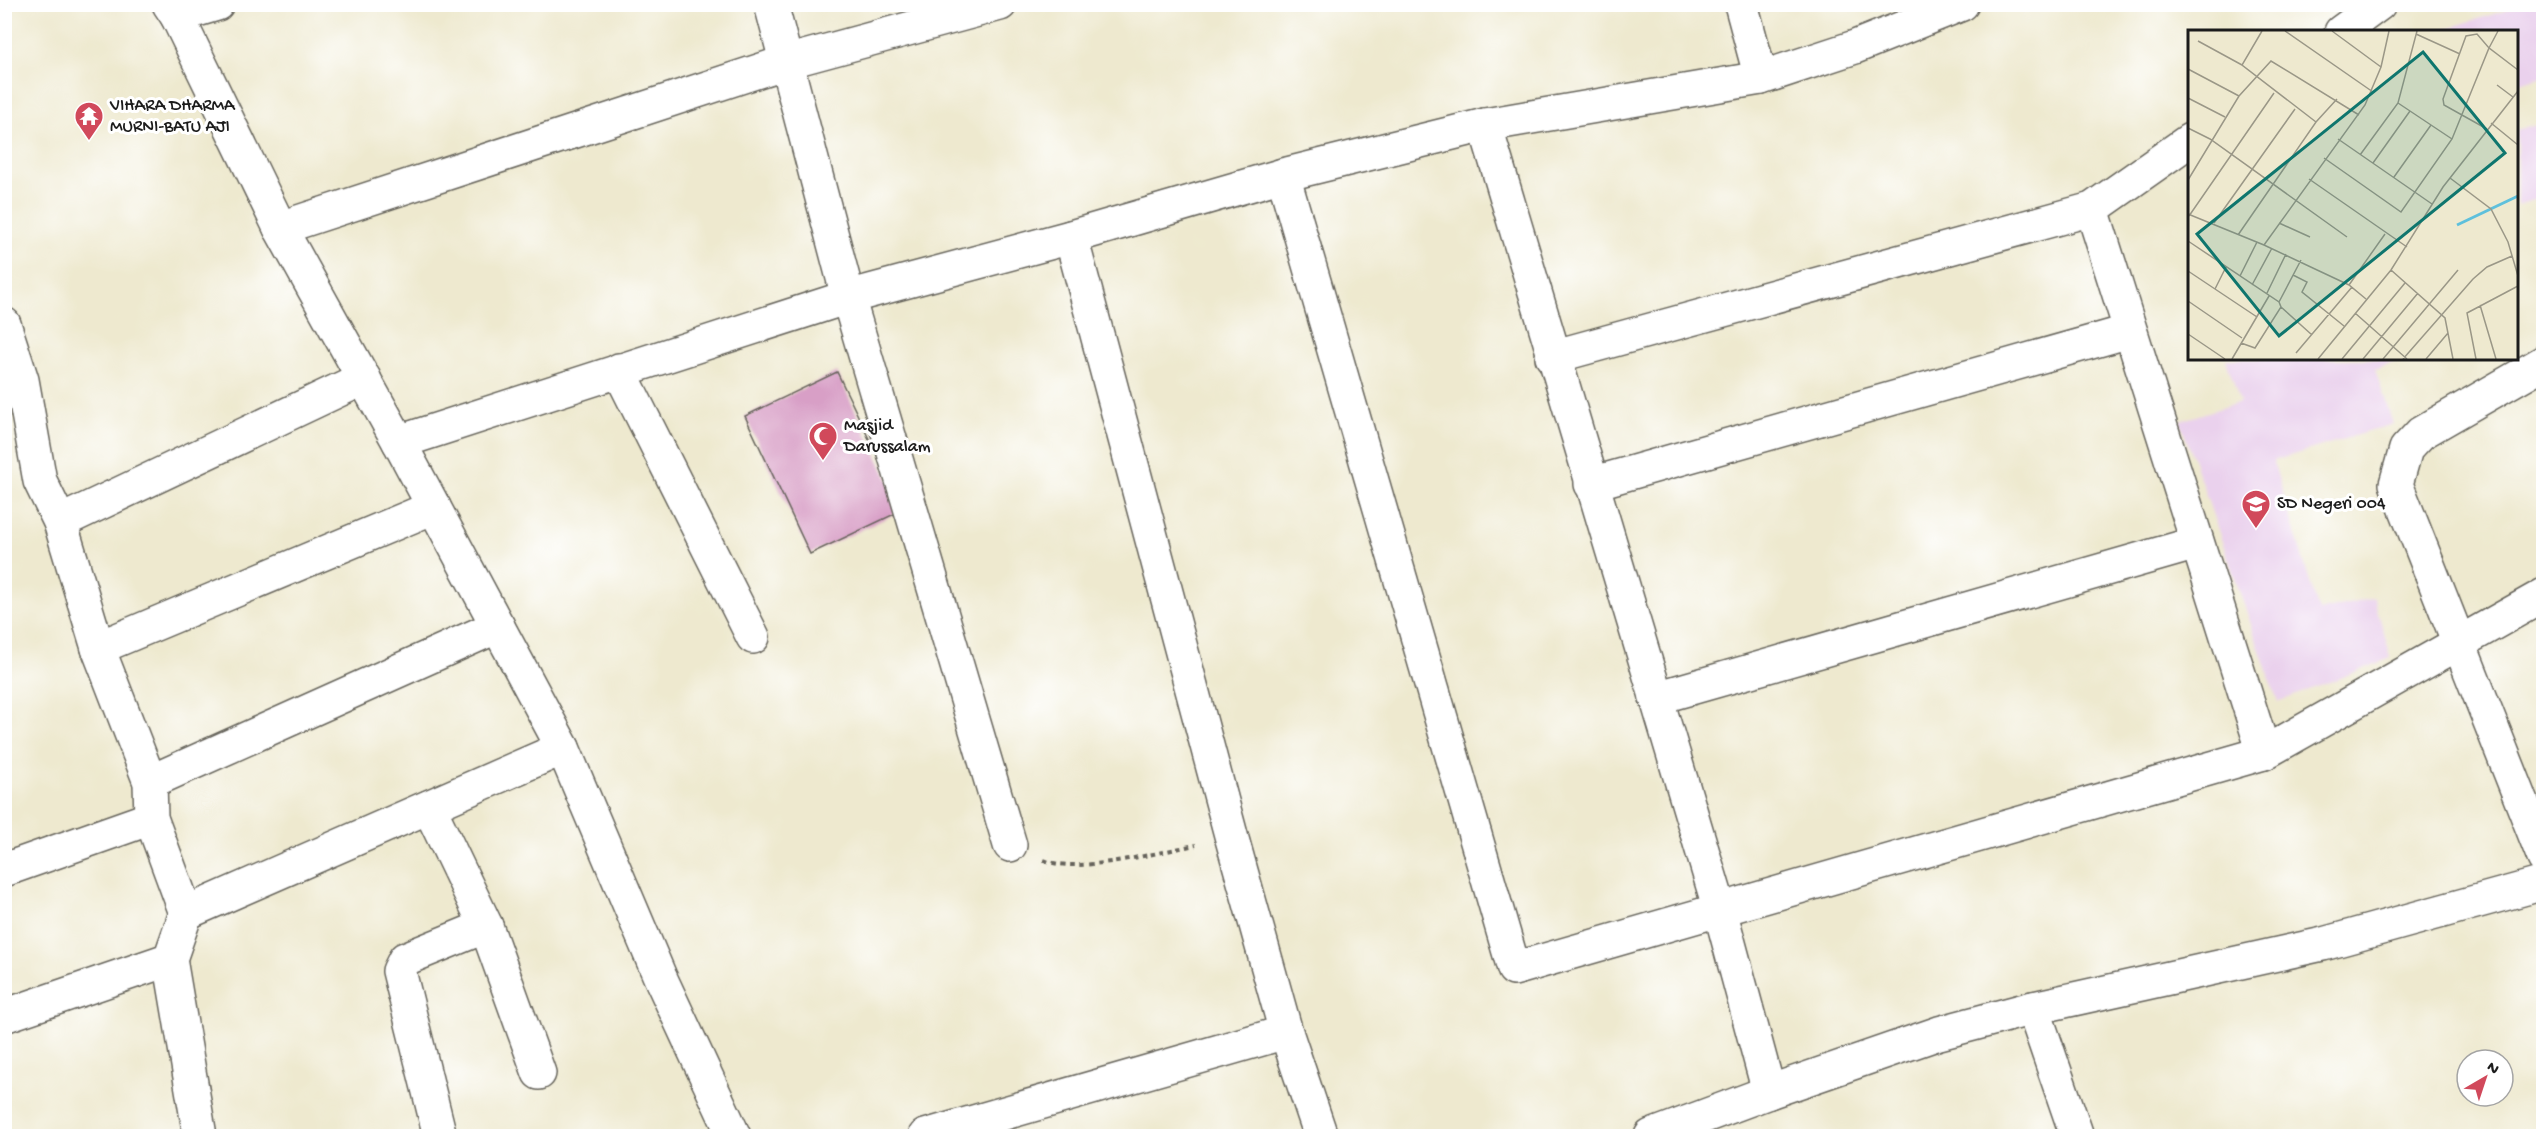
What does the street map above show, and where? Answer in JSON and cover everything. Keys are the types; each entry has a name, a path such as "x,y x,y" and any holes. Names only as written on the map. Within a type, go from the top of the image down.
{"street":[{"path":"217,4 173,10 280,228 399,442 563,748 660,977 734,1137"},
{"path":"771,4 848,297 1010,845"},
{"path":"280,228 786,62 1000,4"},
{"path":"1741,4 1761,78"},
{"path":"399,442 848,297 1071,237 1283,175 1485,125 1761,78 1855,47 1962,4"},
{"path":"2344,30 2379,4"},
{"path":"1485,125 1552,357 1719,910 1769,1092"},
{"path":"1552,357 2092,209 2188,141"},
{"path":"1283,175 1514,969 2264,753 2544,595"},
{"path":"2092,209 2264,753"},
{"path":"1071,237 1232,839 1286,1032 1322,1137"},
{"path":"4,324 13,384 40,481 60,522 98,648 150,782 151,818 186,913 170,959 200,1137"},
{"path":"1591,484 2130,331"},
{"path":"2544,362 2421,433 2406,449 2396,484 2544,858"},
{"path":"620,370 753,637"},
{"path":"60,522 364,378"},
{"path":"98,648 434,507"},
{"path":"1656,698 2197,543"},
{"path":"150,782 498,626"},
{"path":"186,913 563,748"},
{"path":"429,807 486,926 539,1073"},
{"path":"4,870 151,818"},
{"path":"1651,1137 1769,1092 1939,1033 2033,1008 2323,944 2544,883"},
{"path":"440,1137 399,971 405,959 486,926"},
{"path":"4,1016 170,959"},
{"path":"2033,1008 2077,1137"},
{"path":"925,1137 1286,1032"}],"path":[{"path":"1010,845 1051,863 1082,866 1232,839"}],"shaded area":[{"path":"2527,4 2543,5 2543,76 2518,84 2518,30 2441,30"},
{"path":"2543,122 2543,197 2518,205 2518,130"},
{"name":"SD Negeri 004","path":"2226,360 2400,360 2375,370 2393,424 2273,461 2319,611 2374,598 2391,658 2278,702 2180,421 2240,402"}],"building":[{"name":"Masjid Darussalam","path":"837,372 903,510 810,554 745,416"}],"place":[{"name":"VIHARA DHARMA MURNI-BATU AJI","path":"89,142"},
{"name":"Masjid Darussalam","path":"823,462"},
{"name":"SD Negeri 004","path":"2256,530"}]}
